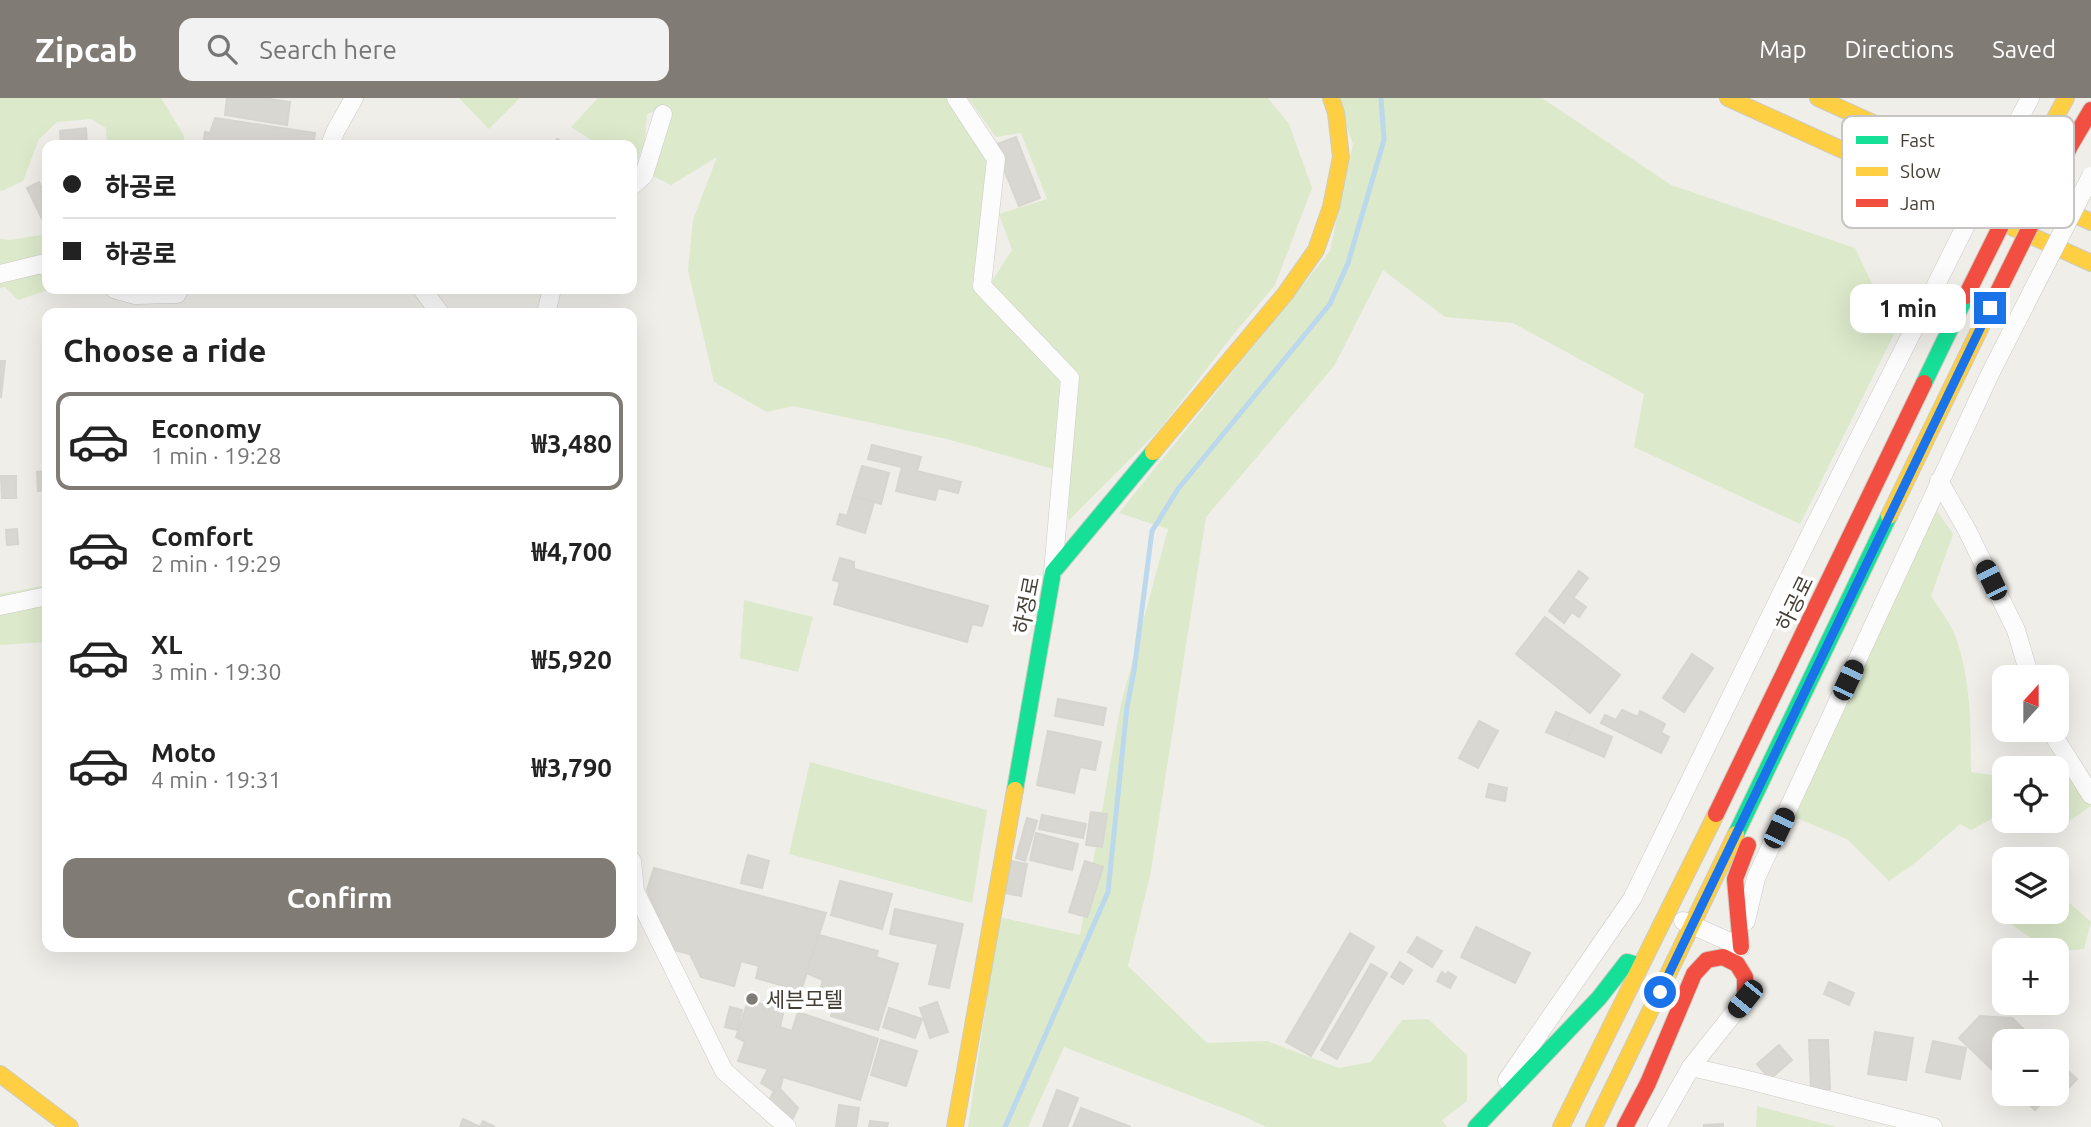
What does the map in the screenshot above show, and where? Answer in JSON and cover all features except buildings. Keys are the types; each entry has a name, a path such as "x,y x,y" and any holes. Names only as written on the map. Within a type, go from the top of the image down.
{"main road":[{"name":"하정로","path":"955,1127 1053,572 1285,294 1316,250 1331,207 1341,157 1336,113 1331,98"},
{"path":"1728,98 1842,150"},
{"path":"1818,98 1858,116"},
{"name":"하공로","path":"2056,116 2066,98"},
{"path":"2074,139 2091,110"},
{"path":"2074,214 2091,222"},
{"name":"하공로","path":"1561,1127 1667,915 2000,228"},
{"path":"2014,228 2091,263"},
{"path":"1594,1127 2030,228"},
{"path":"1741,947 1735,879 1803,696"},
{"path":"1625,1127 1648,1083 1694,974 1707,960 1723,957 1737,964 1745,977 1745,999"},
{"path":"1476,1127 1599,998 1627,962 1640,967"},
{"path":"0,1074 70,1127"}],"street":[{"path":"332,140 354,98"},
{"path":"956,98 996,159 982,286 1070,378 1053,572"},
{"path":"2021,116 2030,98"},
{"path":"637,181 643,175 663,114"},
{"path":"2074,209 2091,176"},
{"path":"1476,1127 1632,899 1964,228"},
{"path":"1657,1127 1691,1067 1745,999 1752,972 1741,947 1756,878 1939,481 2064,228"},
{"path":"0,274 42,264"},
{"path":"132,294 177,294"},
{"path":"1939,481 1967,530 2016,631 2026,665"},
{"path":"0,606 42,597"},
{"path":"2058,742 2091,794"},
{"path":"637,895 723,1071 787,1127"},
{"path":"1667,915 1741,947"},
{"path":"1691,1067 1933,1127"}],"green space":[{"path":"0,98 161,98 183,134 185,140 107,140 106,128 91,119 57,122 39,139 23,181 0,190"},
{"path":"459,98 520,98 489,129"},
{"path":"598,98 948,98 989,160 972,286 1060,379 1053,469 947,439 793,406 767,412 714,382 688,270 693,220 717,157 671,185 651,175 665,137 669,106 647,114 645,141 637,161 637,140 591,140 571,127"},
{"path":"968,98 1268,98 1289,124 1312,188 1275,285 1160,429 1068,521 1073,374 991,283 1012,250 999,214 1047,199 1021,133 996,137"},
{"path":"1336,98 1542,98 1671,185 1855,248 1895,332 1800,524 1634,447 1644,394 1513,323 1445,317 1383,270 1334,366 1206,517 1150,876 1128,966 1207,1043 1267,1041 1339,1068 1371,1062 1402,1020 1428,1019 1467,1055 1467,1101 1442,1120 1447,1127 1266,1127 1064,1047 1028,1127 968,1127 999,917 1080,935 1121,704 1168,529 1119,513 1330,251 1353,144"},
{"path":"42,235 42,292 18,300 5,287 0,288 0,239"},
{"path":"1937,511 1953,534 1931,596 1951,627 1961,654 1969,704 1971,772 1992,775 1992,819 1971,830 1960,824 1915,863 1889,881 1847,839 1794,817 1889,604"},
{"path":"42,586 42,642 0,645 0,594"},
{"path":"744,600 813,617 798,672 740,658"},
{"path":"810,762 987,810 972,903 789,854"},
{"path":"2069,774 2091,806 2069,821"},
{"path":"2069,903 2091,922 2084,949 2069,951 2069,938 2031,938 2011,924 2069,924"},
{"path":"1757,1106 1837,1127 1756,1127"}],"waterway":[{"path":"1005,1127 1108,892 1127,707 1152,531 1178,489 1330,304 1348,263 1384,140 1381,98"}],"traffic: fast":[{"path":"1924,383 1966,296"},
{"path":"1015,790 1053,572 1153,452"},
{"path":"1736,834 1889,516"},
{"path":"1476,1127 1599,998 1627,962 1640,966"}],"traffic: slow":[{"path":"1153,452 1285,294 1316,250 1331,207 1341,157 1336,113 1331,98"},
{"path":"1728,98 1842,150"},
{"path":"1818,98 1858,116"},
{"path":"2056,116 2066,98"},
{"path":"2074,214 2091,222"},
{"path":"2014,228 2091,263"},
{"path":"1889,516 1990,308"},
{"path":"955,1127 1015,790"},
{"path":"1561,1127 1716,814"},
{"path":"1594,1127 1736,834"},
{"path":"0,1074 70,1127"}],"traffic: jam":[{"path":"2074,139 2091,110"},
{"path":"1966,296 2000,228"},
{"path":"1990,308 2030,228"},
{"path":"1716,814 1924,383"},
{"path":"1741,947 1735,879 1748,845"},
{"path":"1625,1127 1648,1083 1694,974 1707,960 1723,957 1737,964 1745,977 1745,999"}],"place":[{"name":"세븐모텔","path":"752,999"}],"route":[{"path":"1660,992 1990,308"}]}
